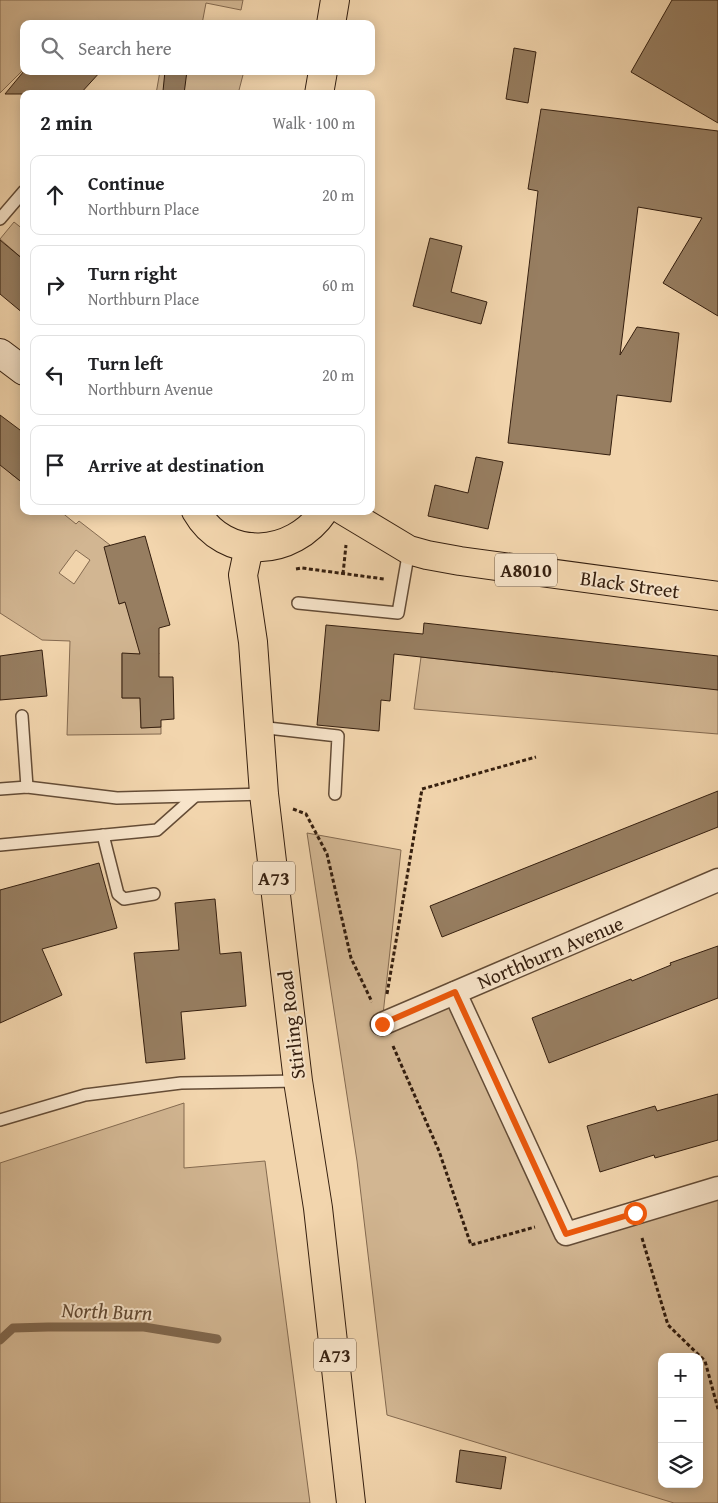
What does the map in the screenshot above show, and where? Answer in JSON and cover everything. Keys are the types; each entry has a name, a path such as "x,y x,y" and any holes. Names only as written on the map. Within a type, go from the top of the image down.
{"main road":[{"path":"331,20 334,0"},
{"path":"320,90 321,75"},
{"path":"0,353 20,367"},
{"path":"198,515 214,533 229,541 250,547 266,548 283,544 300,535 321,515"},
{"name":"Black Street","path":"351,515 409,550 427,555 718,596"},
{"name":"Stirling Road","path":"250,547 243,575 253,642 264,794 298,1082 318,1208 351,1503"}],"street":[{"name":"Northburn Avenue","path":"382,1024 718,880"},
{"path":"455,992 566,1234 718,1188"}],"lane":[{"path":"0,219 20,196"},
{"path":"298,603 398,613 409,550"},
{"path":"22,716 27,787"},
{"path":"259,727 338,736 335,794"},
{"path":"0,789 27,787 117,798 264,794"},
{"path":"0,845 157,830 194,797"},
{"path":"102,834 118,894 124,899 154,894"},
{"path":"0,1120 86,1095 181,1083 298,1082"}],"path":[{"path":"292,570 302,568 404,581"},
{"path":"382,1024 422,789 536,757"},
{"path":"264,794 306,814 326,854 351,958 402,1065 439,1151 471,1245 560,1220"},
{"path":"635,1213 668,1325 705,1361 718,1409"}],"shaded area":[{"path":"0,0 243,0 241,10 206,3 203,20 20,20 20,73 0,93"},
{"path":"159,75 243,75 239,90 157,90"},
{"path":"14,222 20,227 20,256 0,239"},
{"path":"0,459 10,473 20,481 20,515 65,515 76,524 79,521 110,545 118,577 119,604 141,598 159,654 122,654 122,698 140,698 141,728 161,727 161,734 67,735 70,641 42,640 0,613","holes":["76,550 90,560 74,584 59,573"]},
{"path":"557,638 718,690 718,734 414,709 421,657 553,672"},
{"path":"307,833 401,850 382,1024 455,993 566,1233 718,1188 718,1503 674,1503 387,1415 357,1161"},
{"path":"184,1103 184,1168 265,1161 310,1503 0,1503 0,1163"}],"building":[{"path":"672,0 718,0 718,123 631,72"},
{"path":"514,48 536,52 528,103 506,99"},
{"path":"21,75 97,75 84,90 20,90 20,94 5,94"},
{"path":"165,75 186,75 185,90 163,90"},
{"path":"541,109 718,131 718,316 663,283 702,218 638,207 620,355 637,327 679,333 671,402 617,395 610,455 508,443 538,191 528,189"},
{"path":"430,238 462,246 451,292 487,302 481,324 413,306"},
{"path":"0,240 20,257 20,311 0,294"},
{"path":"0,415 20,430 20,481 0,465"},
{"path":"476,457 503,462 488,529 428,516 435,485 468,493"},
{"path":"145,536 170,625 159,628 159,677 173,677 174,719 161,720 161,727 141,728 140,698 122,698 122,653 140,654 125,602 119,604 104,547"},
{"path":"424,623 718,656 718,690 394,654 390,701 381,700 379,731 317,725 326,625 423,634"},
{"path":"42,650 47,696 0,700 0,656"},
{"path":"718,791 718,827 442,937 430,906"},
{"path":"99,863 117,928 42,949 62,995 0,1023 0,890"},
{"path":"215,899 220,954 241,952 246,1006 181,1012 185,1059 146,1063 134,953 179,950 175,903"},
{"path":"718,946 718,998 549,1063 532,1018 631,979 632,981 671,965 670,963"},
{"path":"718,1094 718,1140 655,1158 654,1155 600,1172 587,1126 655,1106 657,1111"},
{"path":"460,1450 506,1457 501,1489 456,1482"}],"waterway":[{"name":"North Burn","path":"0,1340 13,1328 48,1327 144,1327 217,1339"}],"route":[{"path":"382,1024 455,992 566,1234 635,1213"}]}
